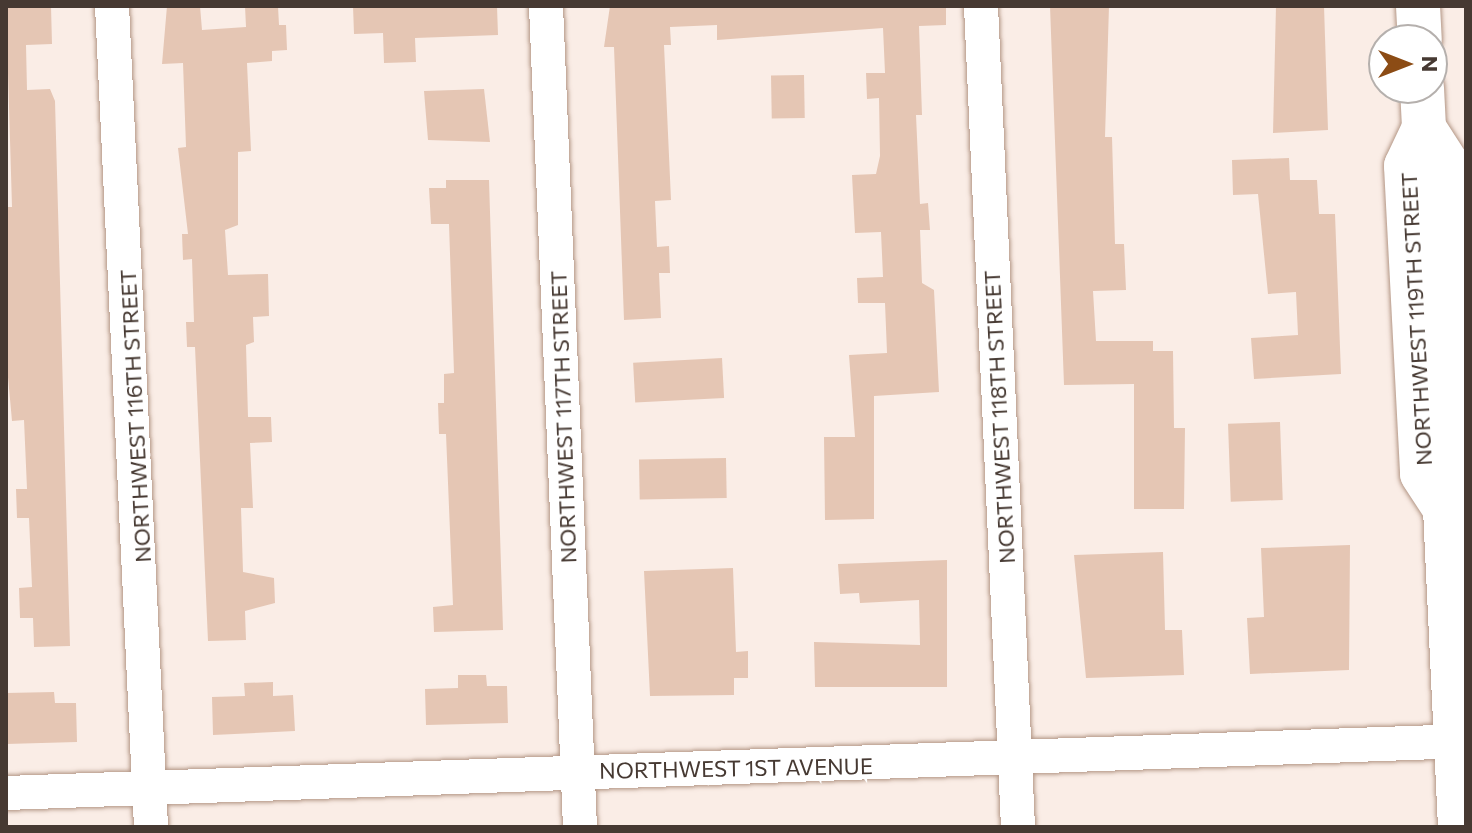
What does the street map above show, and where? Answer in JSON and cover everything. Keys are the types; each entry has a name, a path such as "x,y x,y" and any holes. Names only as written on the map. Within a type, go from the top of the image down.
{"main road":[{"name":"NORTHWEST 119TH STREET","path":"1423,108 1447,164 1461,472 1445,509 1461,741 1460,827"}],"street":[{"name":"NORTHWEST 116TH STREET","path":"112,6 151,827"},
{"name":"NORTHWEST 117TH STREET","path":"546,6 580,827"},
{"name":"NORTHWEST 118TH STREET","path":"981,6 1018,827"},
{"name":"NORTHWEST 1ST AVENUE","path":"6,793 149,785 1014,762 1461,741"}],"building":[{"path":"6,6 51,6 52,44 26,45 27,90 50,89 55,101 70,646 34,647 33,618 20,618 19,588 32,587 29,518 17,518 16,489 27,489 24,420 12,421 6,355 6,207 12,207"},
{"path":"167,6 200,6 202,30 246,27 245,6 278,6 279,25 286,25 287,50 272,51 272,61 247,63 251,151 238,152 238,225 225,230 228,275 268,274 269,316 253,317 254,342 246,345 248,417 271,417 272,442 250,443 253,508 241,508 243,572 274,578 275,603 245,611 246,640 208,641 195,347 187,347 186,322 194,322 192,259 183,260 182,234 188,234 178,148 186,147 183,63 162,64"},
{"path":"353,6 497,6 498,35 415,38 416,62 384,63 383,33 354,34"},
{"path":"610,6 946,6 946,25 919,26 922,115 916,115 920,204 928,203 930,230 920,230 922,283 934,290 939,392 874,396 874,519 825,520 824,437 855,437 849,355 887,353 885,303 858,303 857,278 883,277 881,232 855,233 852,175 876,174 880,156 879,98 867,99 866,73 885,73 883,28 717,40 717,25 670,27 671,45 664,45 671,200 655,201 657,247 669,246 670,273 659,273 661,318 624,320 614,47 604,47"},
{"path":"1050,6 1109,6 1105,137 1112,137 1115,244 1124,244 1126,290 1093,291 1096,341 1153,341 1153,351 1173,351 1174,428 1185,428 1184,509 1134,509 1134,384 1064,385"},
{"path":"1276,6 1324,6 1328,130 1273,133"},
{"path":"804,75 805,118 772,119 771,76"},
{"path":"484,89 490,142 428,140 424,91"},
{"path":"1289,158 1290,180 1317,180 1319,214 1335,214 1341,374 1254,379 1251,338 1298,335 1296,292 1268,294 1258,194 1233,195 1232,160"},
{"path":"446,180 489,180 503,630 434,632 433,607 453,605 446,434 439,434 438,403 444,403 444,374 454,373 449,224 431,224 429,188 446,188"},
{"path":"722,358 724,398 635,403 633,363"},
{"path":"1280,422 1283,500 1231,502 1228,424"},
{"path":"726,458 727,498 640,500 639,460"},
{"path":"1350,545 1349,670 1250,674 1247,618 1264,617 1261,548"},
{"path":"1163,552 1165,630 1182,630 1184,675 1086,678 1074,555"},
{"path":"947,560 947,687 815,687 814,642 920,645 919,600 860,603 859,593 840,594 838,564"},
{"path":"733,568 736,652 748,651 748,678 734,678 734,695 650,696 644,571"},
{"path":"458,675 486,675 487,686 507,686 508,723 426,725 425,689 458,688"},
{"path":"273,682 273,696 293,695 295,731 213,735 212,697 245,696 244,683"},
{"path":"54,692 55,703 76,703 77,742 6,744 6,693"}]}
